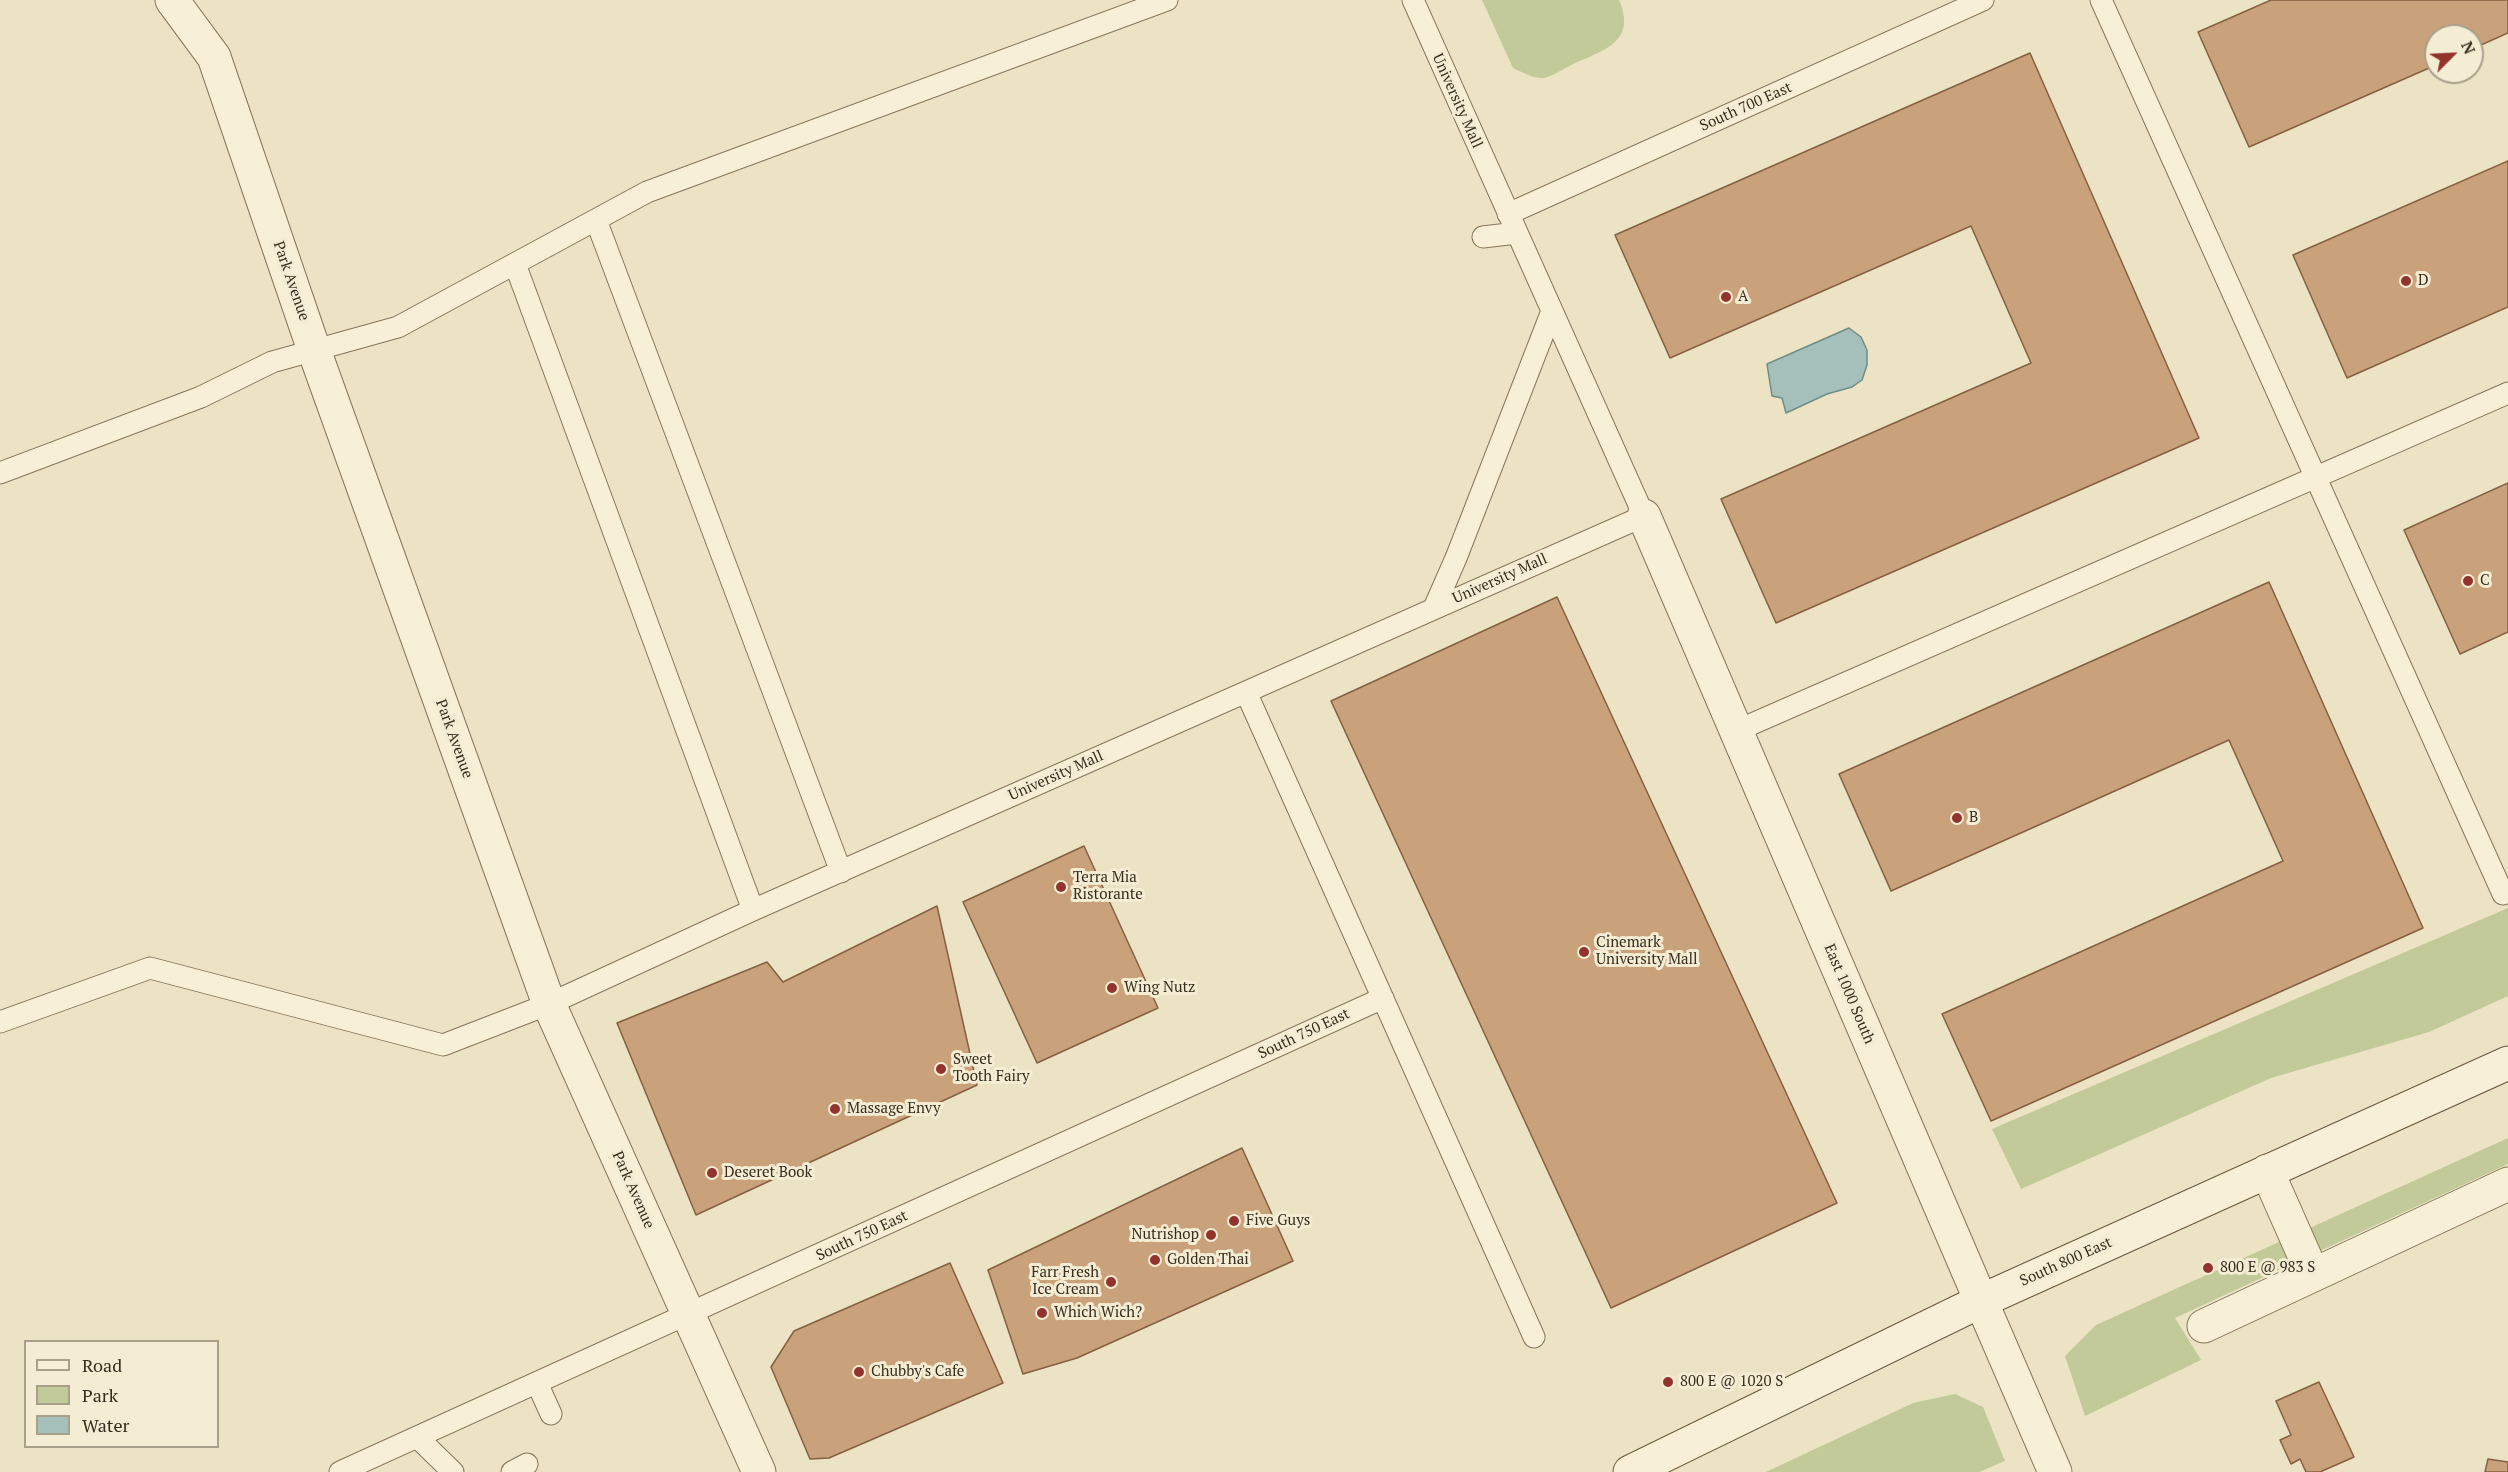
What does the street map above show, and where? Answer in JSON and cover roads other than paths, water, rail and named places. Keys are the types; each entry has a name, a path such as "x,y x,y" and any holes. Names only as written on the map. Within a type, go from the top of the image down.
{"street":[{"name":"Park Avenue","path":"172,0 214,57 314,350 549,1004 759,1472"},
{"name":"East 1000 South","path":"1644,516 2055,1472"},
{"name":"South 800 East","path":"1630,1472 1981,1301 2508,1064"},
{"path":"2267,1171 2313,1275"},
{"path":"2204,1326 2508,1184"}],"lane":[{"path":"0,473 201,397 272,362 398,327 647,192 1167,0"},
{"name":"University Mall","path":"0,1022 150,968 443,1045 549,1004 753,910 1644,516 1413,0"},
{"name":"South 700 East","path":"1483,237 1983,0"},
{"path":"2102,0 2503,894"},
{"path":"596,220 841,872"},
{"path":"515,264 753,910"},
{"path":"1434,608 1456,558 1552,311"},
{"path":"1736,731 2508,393"},
{"path":"1246,692 1534,1337"},
{"name":"South 750 East","path":"340,1472 1383,998"},
{"path":"537,1383 551,1414"},
{"path":"417,1437 453,1472"}],"water":[{"path":"1849,328 1861,337 1867,350 1867,365 1862,380 1852,387 1827,394 1786,413 1782,398 1772,396 1767,364"}],"place":[{"name":"D","path":"2406,281"},
{"name":"A","path":"1726,297"},
{"name":"C","path":"2468,581"},
{"name":"B","path":"1957,818"},
{"name":"Terra Mia Ristorante","path":"1061,887"},
{"name":"Cinemark University Mall","path":"1584,952"},
{"name":"Wing Nutz","path":"1112,988"},
{"name":"Sweet Tooth Fairy","path":"941,1069"},
{"name":"Massage Envy","path":"835,1109"},
{"name":"Deseret Book","path":"712,1173"},
{"name":"Five Guys","path":"1234,1221"},
{"name":"Nutrishop","path":"1211,1235"},
{"name":"Golden Thai","path":"1155,1260"},
{"name":"800 E @ 983 S","path":"2208,1268"},
{"name":"Farr Fresh Ice Cream","path":"1111,1282"},
{"name":"Which Wich?","path":"1042,1313"},
{"name":"Chubby's Cafe","path":"859,1372"},
{"name":"800 E @ 1020 S","path":"1668,1382"}]}
